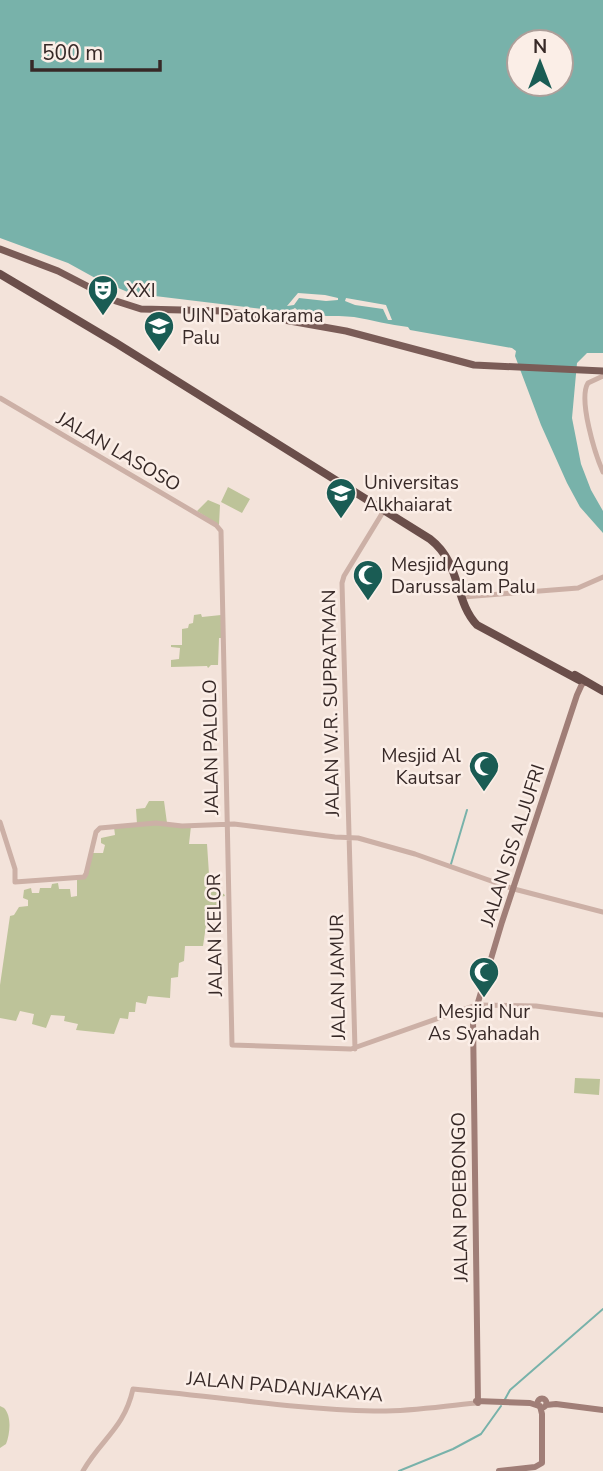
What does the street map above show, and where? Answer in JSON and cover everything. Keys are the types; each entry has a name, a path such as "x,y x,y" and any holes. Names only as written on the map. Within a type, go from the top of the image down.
{"highway":[{"path":"0,275 438,545 449,560 470,617 483,630 603,691"},
{"path":"282,448 438,547 462,596"}],"main road":[{"path":"0,249 58,271 128,306 160,311 215,310 244,313 346,331 474,365 578,369 603,374"},
{"name":"JALAN SIS ALJUFRI","path":"476,1005 577,695 584,681"},
{"name":"JALAN POEBONGO","path":"476,1005 473,1048 477,1403"},
{"path":"477,1403 556,1404 603,1410"},
{"path":"499,1471 541,1465 542,1405"}],"street":[{"path":"603,374 592,380 584,389 588,420 603,472"},
{"name":"JALAN LASOSO","path":"0,398 216,525 221,531"},
{"name":"JALAN W.R. SUPRATMAN","path":"351,904 343,580 383,512"},
{"name":"JALAN PALOLO","path":"221,531 227,824"},
{"path":"462,596 578,588 603,578"},
{"path":"0,822 15,869 15,882 84,877 96,832 100,828 156,823 182,826 227,824 349,837 388,846 514,889 603,912"},
{"name":"JALAN KELOR","path":"227,824 232,1045 355,1049"},
{"name":"JALAN JAMUR","path":"351,904 355,1049"},
{"path":"355,1049 476,1005 536,1006 603,1015"},
{"name":"JALAN PADANJAKAYA","path":"83,1471 126,1413 133,1389 308,1408 372,1411 403,1411 477,1403"}],"green space":[{"path":"228,487 250,499 242,513 221,502"},
{"path":"208,500 220,505 219,525 197,511"},
{"path":"201,614 202,617 221,615 222,638 219,638 218,665 208,668 171,667 171,660 179,659 180,648 171,645 182,645 182,629 193,623 194,615"},
{"path":"149,801 164,801 167,823 191,826 189,844 207,844 209,874 215,874 215,891 225,896 220,897 220,908 208,912 203,946 185,946 184,961 179,963 178,977 171,978 170,998 148,996 146,1004 136,1002 135,1012 129,1012 128,1019 120,1018 114,1034 76,1030 78,1024 64,1021 65,1016 51,1015 46,1028 32,1024 34,1014 20,1011 16,1021 0,1018 0,985 10,916 14,915 19,907 28,906 28,900 23,898 24,890 31,888 32,893 39,893 40,888 51,888 52,884 58,883 59,889 70,889 71,897 77,896 77,878 83,876 91,853 103,853 105,845 101,843 101,838 115,835 114,827 137,824 136,809 145,808"},
{"path":"575,1078 600,1079 599,1095 574,1093"},
{"path":"0,1406 7,1411 10,1425 6,1444 0,1448"}],"water":[{"path":"0,0 603,0 603,353 587,353 577,363 572,418 581,464 603,511 603,533 580,507 567,483 541,425 515,356 516,351 512,348 354,317 307,314 295,308 288,312 130,293 68,263 0,238"}],"pier":[{"path":"298,293 325,295 338,300 299,298 294,305 287,306"},
{"path":"346,298 386,305 392,320 388,320 383,309 355,305 345,301"}],"waterway":[{"path":"451,864 467,810"},
{"path":"504,1401 510,1390 603,1309"},
{"path":"399,1471 453,1449 481,1434 501,1406"}],"place":[{"name":"XXI","path":"103,317"},
{"name":"UIN Datokarama Palu","path":"159,353"},
{"name":"Universitas Alkhaiarat","path":"341,520"},
{"name":"Mesjid Agung Darussalam Palu","path":"368,602"},
{"name":"Mesjid Al Kautsar","path":"484,793"},
{"name":"Mesjid Nur As Syahadah","path":"484,999"}]}
